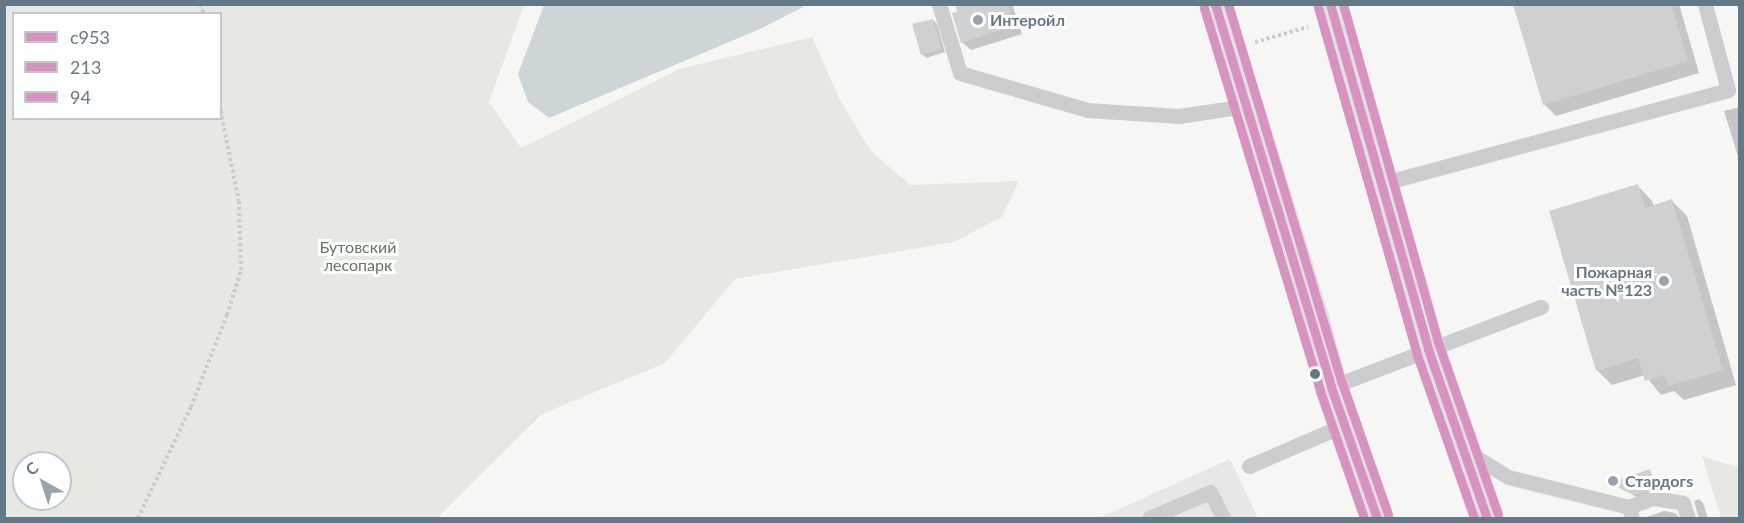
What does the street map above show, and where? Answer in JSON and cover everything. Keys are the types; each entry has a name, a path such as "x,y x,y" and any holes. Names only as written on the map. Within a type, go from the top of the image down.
{"main road":[{"path":"1215,4 1313,321 1330,387 1377,519"},
{"path":"1332,12 1428,349 1487,519"}],"lane":[{"path":"939,4 960,73 1086,110 1179,116 1246,106"},
{"path":"1380,184 1728,90 1705,4"},
{"path":"1330,387 1541,307"},
{"path":"1249,466 1344,425"},
{"path":"1462,449 1508,477 1630,513 1653,498 1683,503 1688,519"},
{"path":"1149,519 1210,492 1222,519"}],"path":[{"path":"1229,50 1332,12"},
{"path":"138,519 191,407 227,315 241,270 239,202 222,118"}],"shaded area":[{"path":"544,4 807,5 760,29 549,118 528,102 518,74"},
{"path":"1230,459 1258,518 1099,518"}],"green space":[{"name":"Бутовский лесопарк","path":"4,5 524,5 489,102 521,148 679,69 812,37 841,102 871,151 910,185 1019,181 1002,217 954,242 735,279 665,363 542,414 437,518 5,518"},
{"path":"1702,456 1739,468 1739,518 1721,518"}],"building":[{"path":"955,4 1008,4 1014,26 961,43 952,13 957,12"},
{"path":"1513,4 1671,4 1688,61 1543,105"},
{"path":"933,19 942,49 921,55 912,24"},
{"path":"1638,184 1645,208 1672,199 1723,370 1668,386 1664,375 1645,381 1638,358 1596,371 1549,211"},
{"path":"1650,469 1657,489 1634,495 1610,483"}],"transit line":[{"name":"с953","path":"1215,4 1331,387 1377,518"},
{"name":"94","path":"1228,4 1342,383 1388,514"},
{"name":"с953","path":"1330,4 1428,349 1487,518"},
{"name":"94","path":"1343,4 1439,345 1498,514"},
{"name":"213","path":"1318,7 1416,352 1474,518"},
{"name":"213","path":"1204,8 1320,391 1364,518"}],"place":[{"name":"Интеройл","path":"978,20"},
{"name":"Пожарная часть №123","path":"1664,281"},
{"name":"Стардогs","path":"1613,481"}]}
